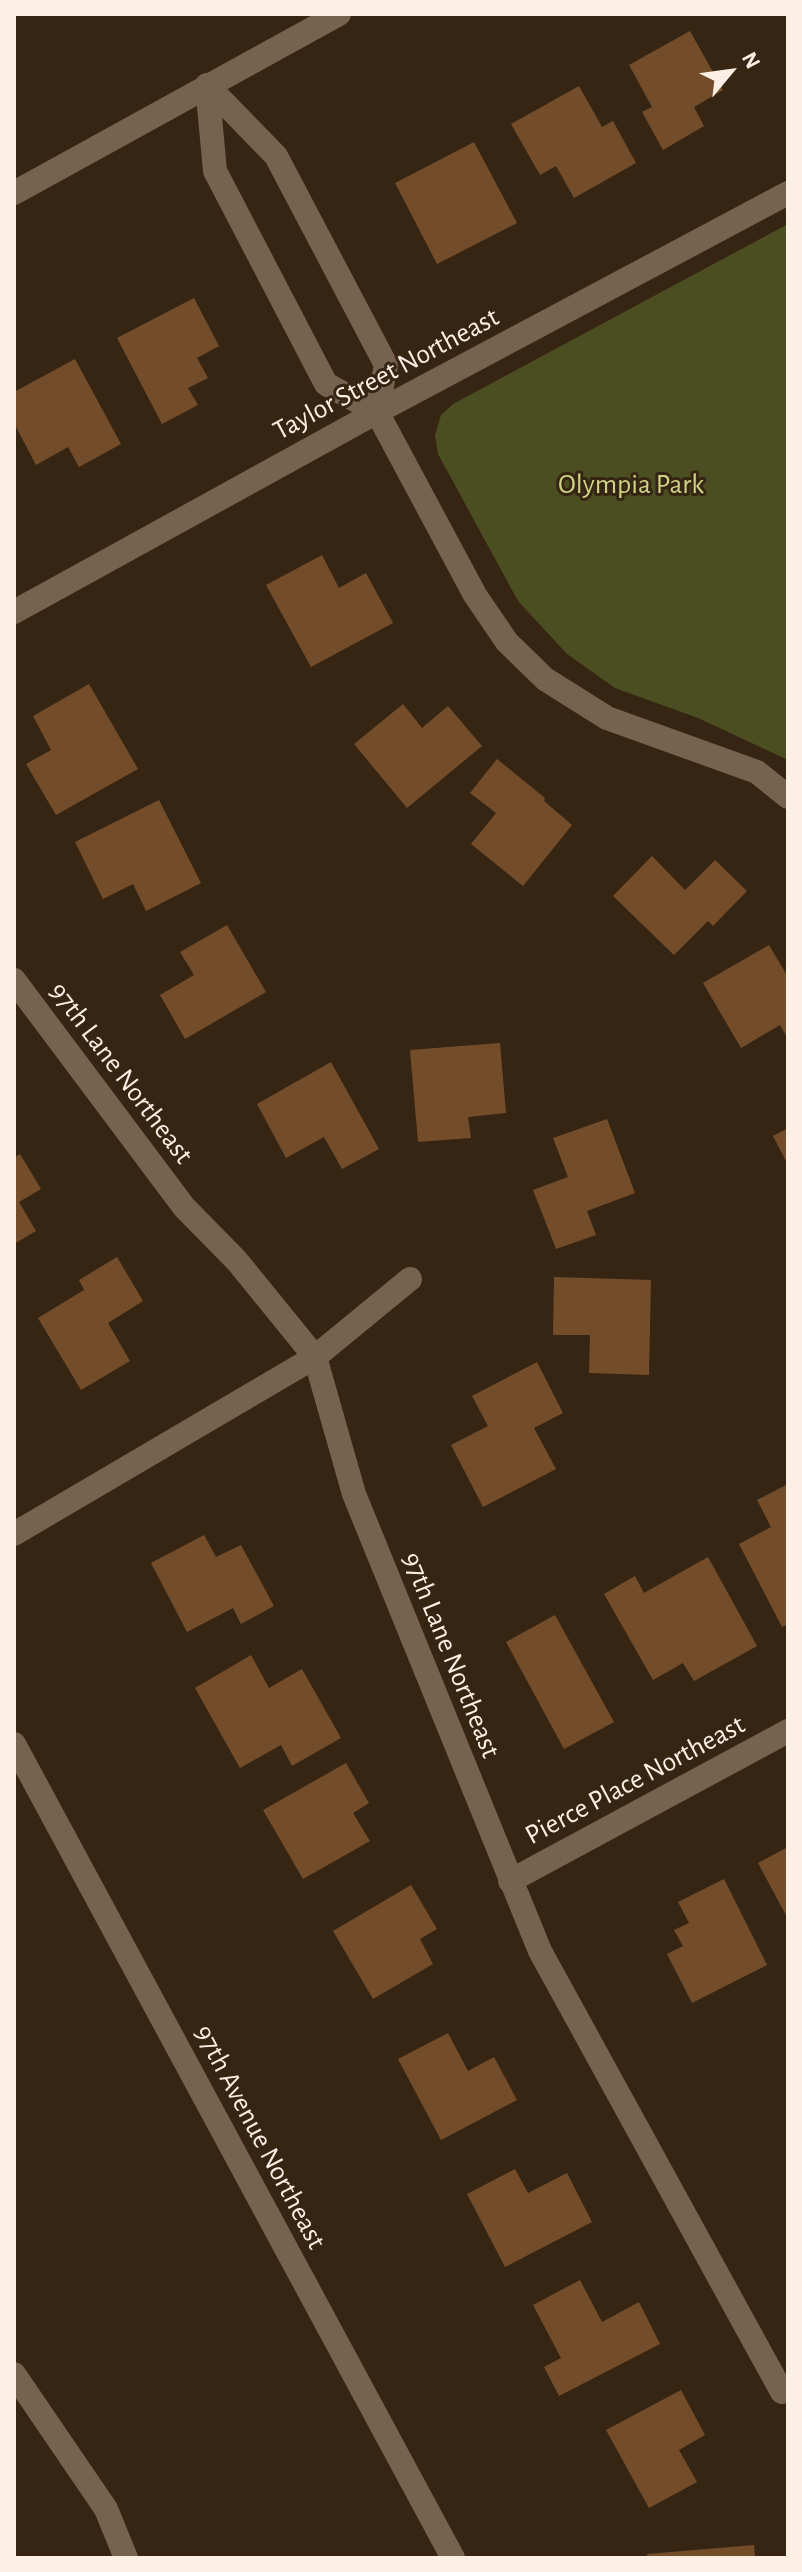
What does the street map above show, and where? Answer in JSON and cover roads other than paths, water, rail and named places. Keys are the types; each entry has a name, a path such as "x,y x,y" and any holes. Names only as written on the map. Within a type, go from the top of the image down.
{"street":[{"path":"14,193 339,14"},
{"path":"207,85 215,171 326,384 377,412 475,595 507,642 545,679 607,718 757,772 788,797"},
{"path":"207,85 276,156 379,351 386,365 377,412"},
{"name":"Taylor Street Northeast","path":"14,612 377,412 788,193"},
{"name":"97th Lane Northeast","path":"14,980 184,1207 237,1261 315,1357 354,1494 540,1951 785,2390"},
{"path":"14,1534 315,1357 410,1279"},
{"name":"Pierce Place Northeast","path":"510,1881 788,1731"},
{"name":"97th Avenue Northeast","path":"14,1744 453,2558"},
{"path":"14,2374 106,2509 126,2558"}],"park label":[{"name":"Olympia Park","path":"631,485"}]}
